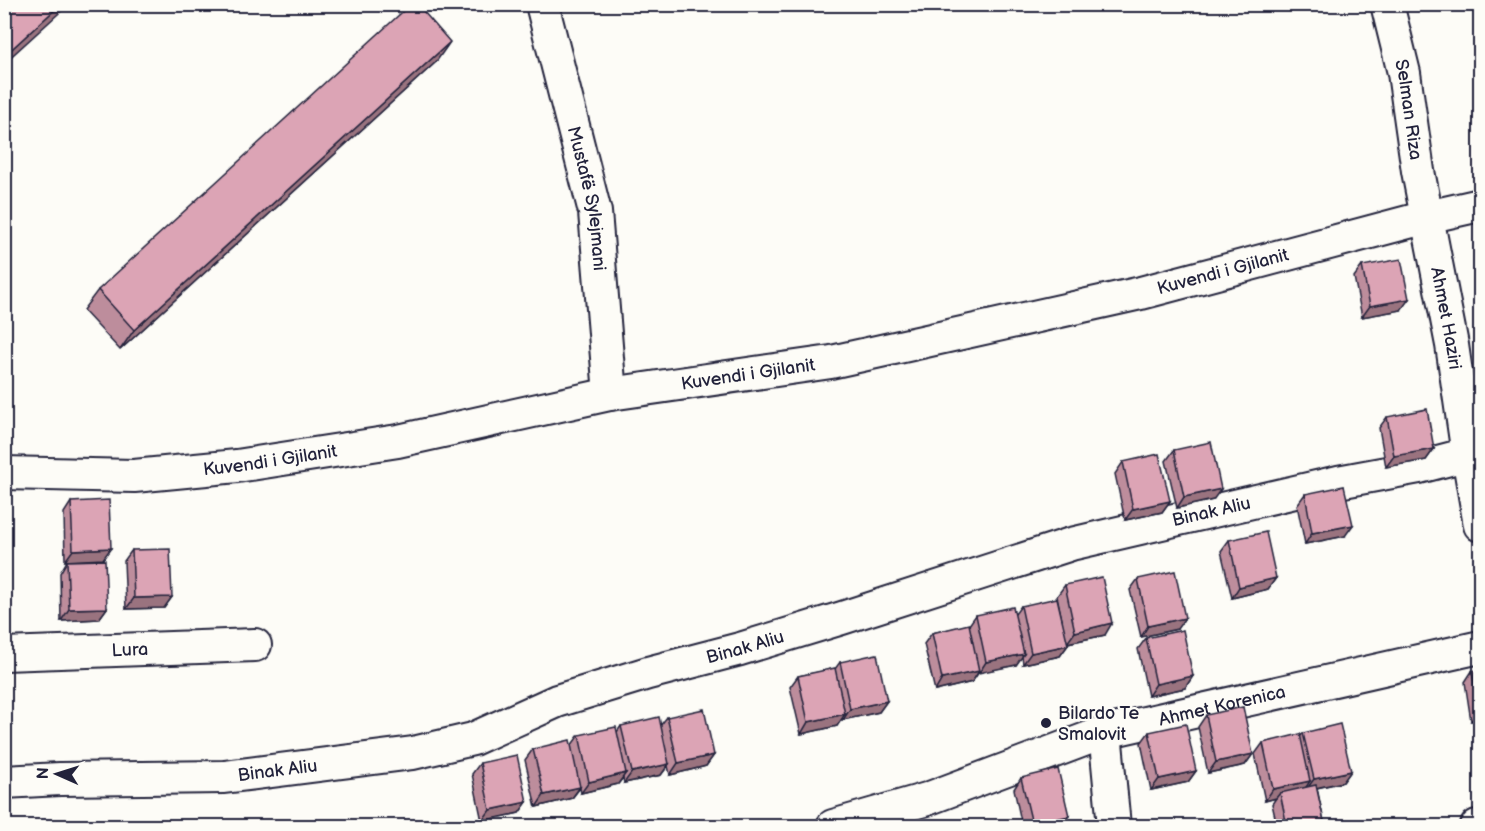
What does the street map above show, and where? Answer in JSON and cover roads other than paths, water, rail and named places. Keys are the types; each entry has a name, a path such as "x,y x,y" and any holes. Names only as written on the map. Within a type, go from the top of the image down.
{"street":[{"name":"Mustafë Sylejmani","path":"542,4 595,212 610,394"},
{"name":"Selman Riza","path":"1387,4 1404,73 1426,217"},
{"name":"Kuvendi i Gjilanit","path":"4,473 134,476 237,466 398,441 610,394 831,362 926,342 1141,293 1426,217 1480,205"},
{"name":"Ahmet Haziri","path":"1426,217 1474,453 1480,525"},
{"name":"Binak Aliu","path":"4,782 224,777 413,753 473,739 557,701 842,618 1071,544 1474,453"},
{"name":"Lura","path":"4,654 255,645"},
{"name":"Ahmet Korenica","path":"833,826 927,799 1105,732 1480,647"},
{"path":"1105,732 1114,826"}],"place":[{"name":"Bilardo Te Smalovit","path":"1046,723"}]}
